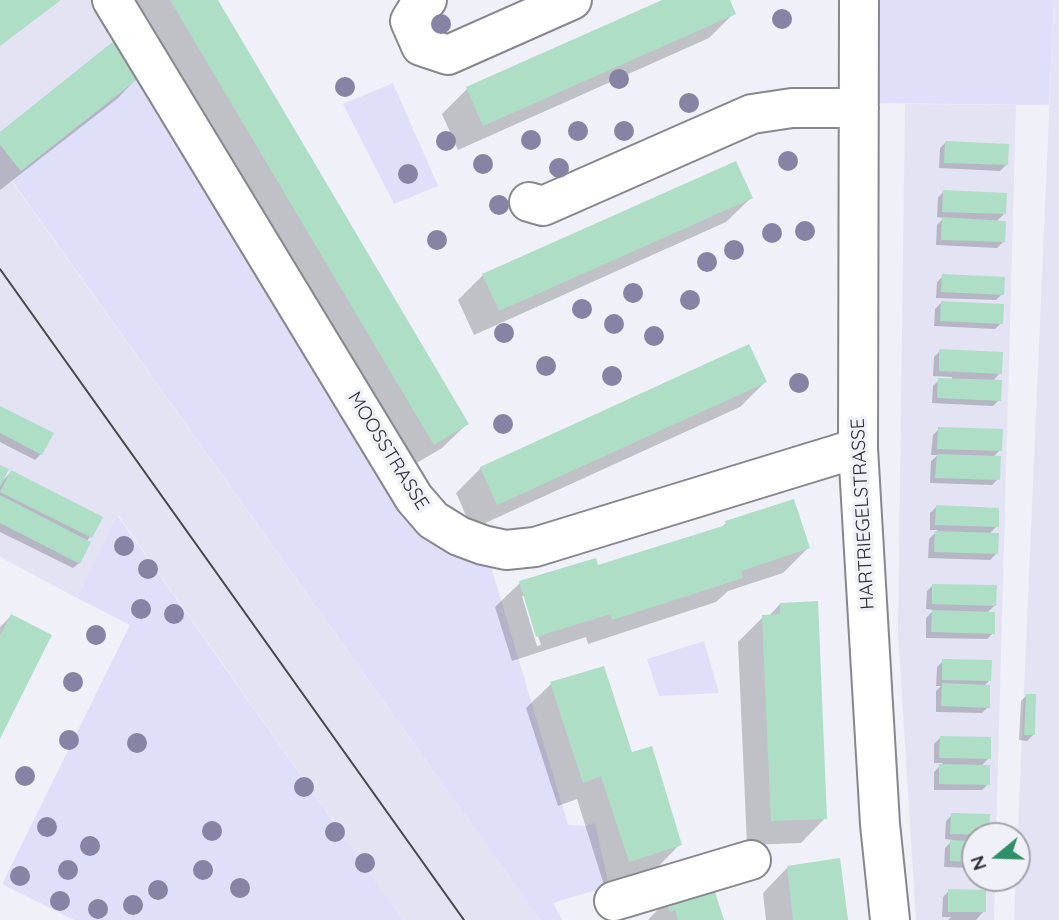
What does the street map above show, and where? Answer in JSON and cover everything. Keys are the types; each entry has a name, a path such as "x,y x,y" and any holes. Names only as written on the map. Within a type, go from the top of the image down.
{"street":[{"name":"MOOSSTRASSE","path":"112,0 414,498 433,520 459,536 506,550 535,547 858,448"},
{"path":"427,0 421,3 410,21 421,46 448,55 572,0"},
{"name":"HARTRIEGELSTRASSE","path":"859,0 858,448 879,811 890,920"},
{"path":"529,202 543,206 752,114 792,108 859,108"},
{"path":"614,901 751,860"}],"shaded area":[{"path":"0,0 96,0 144,74 11,180 540,920 403,920 118,515 77,598 0,557"},
{"path":"868,0 1054,0 1049,105 868,103"},
{"path":"1054,0 1059,0 1059,920 1014,920 1015,892 1031,892 1031,822 1018,822"},
{"path":"144,74 395,498 489,560 568,825 586,826 595,823 609,886 553,903 562,920 540,920 11,179"},
{"path":"393,83 438,186 394,204 343,104"},
{"path":"905,104 1016,105 996,822 961,822 961,892 995,892 994,920 916,920 898,632"},
{"path":"117,515 403,920 74,920 2,884 130,625 77,598"},
{"path":"704,641 719,693 659,696 647,659"}],"building":[{"path":"0,0 61,0 0,46"},
{"path":"170,0 218,0 469,424 434,445"},
{"path":"662,0 730,0 736,14 483,126 466,87"},
{"path":"115,40 144,74 21,171 0,145 0,132"},
{"path":"945,141 1009,144 1008,165 944,163"},
{"path":"736,161 753,198 499,311 482,274"},
{"path":"943,190 1007,193 1006,214 942,212"},
{"path":"942,217 1006,221 1005,242 941,240"},
{"path":"942,274 1005,277 1004,295 941,292"},
{"path":"941,301 1004,304 1003,324 940,321"},
{"path":"749,344 767,382 497,505 480,467"},
{"path":"939,349 1003,352 1002,374 939,371"},
{"path":"938,378 1002,380 1001,401 937,398"},
{"path":"0,406 54,433 42,455 0,433"},
{"path":"938,427 1003,429 1002,451 937,449"},
{"path":"937,454 1001,456 1000,480 935,478"},
{"path":"0,465 9,469 0,487"},
{"path":"11,470 103,517 92,538 0,492"},
{"path":"0,495 91,542 80,564 0,523"},
{"path":"794,499 810,548 741,571 743,578 612,620 610,614 536,637 519,581 596,558 598,565 726,525 725,521"},
{"path":"936,505 999,508 999,527 935,525"},
{"path":"935,531 999,533 998,554 934,552"},
{"path":"932,584 997,585 996,606 932,604"},
{"path":"818,601 827,819 771,821 762,615 780,614 780,603"},
{"path":"932,610 995,612 995,634 931,632"},
{"path":"11,614 52,635 0,739 0,636"},
{"path":"942,659 992,660 991,681 942,680"},
{"path":"604,666 632,752 652,746 682,845 629,862 601,776 583,783 550,682"},
{"path":"942,683 990,685 990,708 941,706"},
{"path":"1026,694 1036,694 1035,735 1024,735"},
{"path":"940,736 991,737 991,759 939,758"},
{"path":"939,764 990,765 990,785 939,784"},
{"path":"951,813 990,814 990,822 961,822 961,834 950,834"},
{"path":"950,840 961,840 961,861 950,861"},
{"path":"840,858 848,920 793,920 787,866"},
{"path":"714,889 724,920 678,920 675,910 670,912 665,900"},
{"path":"948,889 986,892 986,912 948,912"}],"tram line":[{"path":"0,269 464,920"}]}
